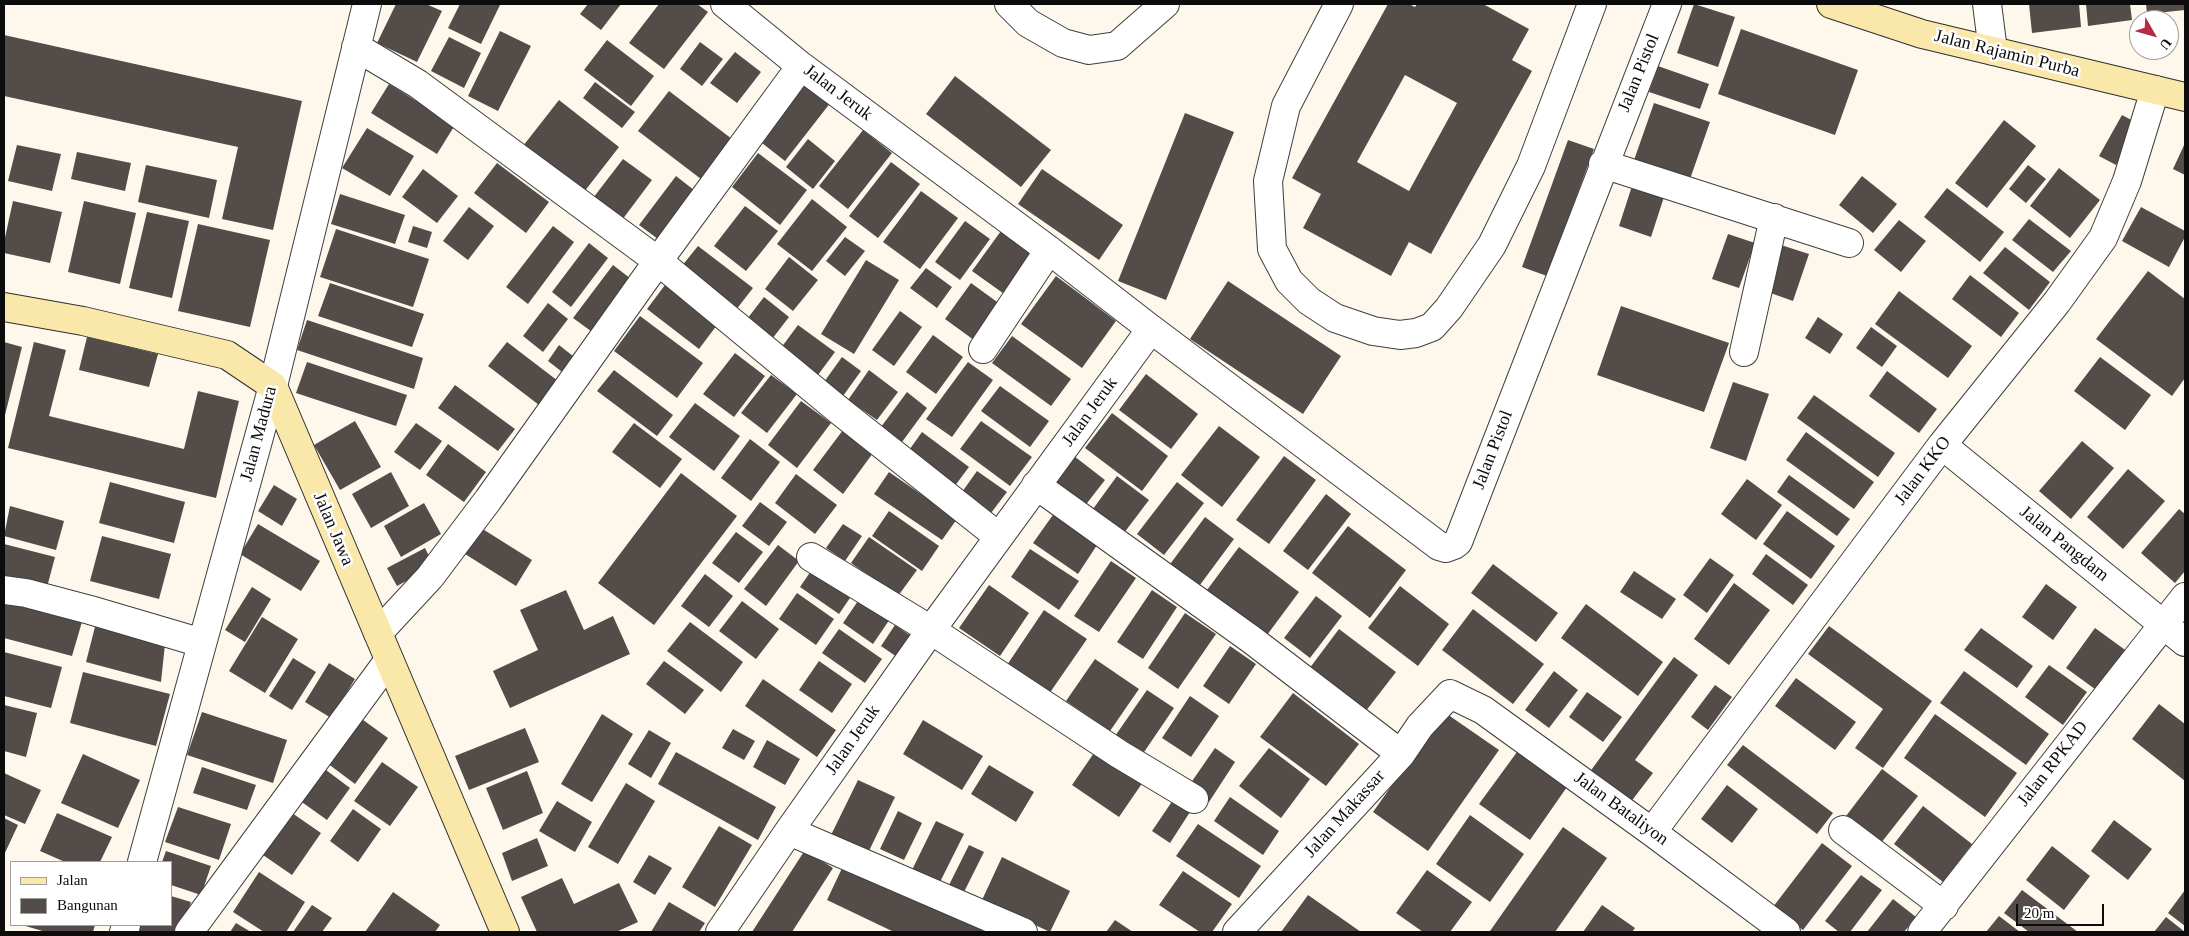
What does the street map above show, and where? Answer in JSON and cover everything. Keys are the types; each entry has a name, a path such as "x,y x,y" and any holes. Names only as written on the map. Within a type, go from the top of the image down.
{"street":[{"name":"Jalan Madura","path":"142,861 273,386 367,4"},
{"name":"Jalan Jeruk","path":"720,932 931,630 1151,329 1049,250 801,66 726,4"},
{"path":"1009,4 1028,23 1063,43 1089,50 1117,46 1165,4"},
{"path":"1339,4 1286,106 1268,181 1272,249 1289,281 1309,301 1335,318 1373,331 1400,335 1416,333 1432,327 1454,301 1492,245 1531,166 1592,4"},
{"name":"Jalan Pistol","path":"1151,329 1439,546 1451,547 1458,542 1603,164 1667,4"},
{"name":"Jalan Rajamin Purba","path":"1831,4 1922,34 2185,97"},
{"path":"1988,4 1993,51"},
{"path":"356,47 418,84 658,261 841,412 999,537"},
{"path":"378,633 430,577 488,500 658,261 801,66"},
{"name":"Jalan KKO","path":"1652,832 1942,445 2056,302 2103,238 2127,181 2155,90"},
{"path":"1603,164 1850,243"},
{"path":"1744,352 1774,218"},
{"path":"983,349 1049,250"},
{"path":"4,307 83,321 227,356 273,386"},
{"name":"Jalan Jawa","path":"273,386 506,932"},
{"name":"Jalan Pangdam","path":"1942,445 2185,642"},
{"path":"1036,485 1252,640 1401,754"},
{"path":"810,557 931,630 1119,754 1194,799"},
{"path":"4,590 26,593 90,610 202,643"},
{"name":"Jalan RPKAD","path":"1922,932 2185,597"},
{"path":"189,932 389,660"},
{"name":"Jalan Bataliyon","path":"1450,694 1483,710 1652,832 1778,930"},
{"name":"Jalan Makassar","path":"1243,930 1401,754 1420,726 1450,694"},
{"path":"1843,830 1944,906"},
{"path":"789,831 1023,932"}],"building":[{"path":"396,4 426,4 442,11 417,62 377,43"},
{"path":"460,4 500,5 481,44 448,28"},
{"path":"588,4 621,4 601,30 580,14"},
{"path":"659,4 697,4 708,12 664,69 629,43"},
{"path":"1388,4 1409,4 1415,7 1417,4 1483,4 1529,29 1512,60 1532,71 1431,254 1409,242 1391,276 1303,228 1321,194 1292,178","holes":["1405,75 1457,103 1409,191 1357,162"]},
{"path":"1694,4 1735,17 1718,67 1677,53"},
{"path":"2029,4 2079,4 2081,27 2032,33"},
{"path":"2086,4 2130,4 2129,20 2088,26"},
{"path":"2146,4 2185,4 2185,10 2147,10"},
{"path":"1741,29 1858,70 1835,135 1718,94"},
{"path":"500,31 531,46 498,111 468,96"},
{"path":"4,35 302,101 273,230 222,219 238,147 4,96"},
{"path":"449,37 481,53 464,88 431,71"},
{"path":"607,40 654,76 631,106 584,70"},
{"path":"700,42 723,59 702,86 680,69"},
{"path":"735,52 761,72 737,103 710,83"},
{"path":"1658,66 1709,84 1700,109 1649,92"},
{"path":"955,76 1051,150 1021,187 926,114"},
{"path":"799,77 831,102 785,161 753,136"},
{"path":"595,82 635,112 622,128 583,98"},
{"path":"389,84 455,125 437,154 371,113"},
{"path":"669,91 732,139 701,179 638,131"},
{"path":"559,100 619,147 584,192 523,146"},
{"path":"1654,103 1710,122 1689,182 1633,163"},
{"path":"1185,113 1234,132 1166,300 1118,281"},
{"path":"2122,115 2139,124 2116,165 2099,156"},
{"path":"2004,120 2036,146 1987,208 1955,183"},
{"path":"367,128 414,156 390,196 342,168"},
{"path":"863,130 892,153 848,209 819,186"},
{"path":"808,139 835,161 813,189 786,167"},
{"path":"1568,140 1594,149 1547,276 1522,267"},
{"path":"2185,143 2185,175 2173,169"},
{"path":"17,145 61,154 52,191 8,181"},
{"path":"77,152 131,163 125,191 71,179"},
{"path":"758,153 807,190 780,225 732,187"},
{"path":"623,159 652,180 619,224 590,202"},
{"path":"891,162 920,184 878,238 849,216"},
{"path":"497,163 549,202 526,233 474,193"},
{"path":"146,165 217,180 209,218 138,202"},
{"path":"2028,165 2046,179 2026,203 2009,189"},
{"path":"2059,168 2100,200 2070,238 2030,206"},
{"path":"423,169 458,196 437,223 402,197"},
{"path":"1042,169 1123,225 1099,260 1018,204"},
{"path":"676,176 699,194 662,242 639,225"},
{"path":"1862,176 1897,204 1873,233 1839,205"},
{"path":"1632,186 1664,197 1651,237 1619,226"},
{"path":"1947,188 2004,232 1980,262 1924,217"},
{"path":"921,191 958,218 920,269 883,242"},
{"path":"340,194 405,215 395,244 331,224"},
{"path":"812,199 847,227 812,271 777,244"},
{"path":"13,201 62,212 50,263 4,253 4,242"},
{"path":"84,201 136,213 120,284 68,272"},
{"path":"745,206 778,231 746,271 714,246"},
{"path":"469,207 494,226 468,260 443,241"},
{"path":"2141,207 2185,231 2185,237 2169,267 2122,241"},
{"path":"147,212 189,221 172,298 129,288"},
{"path":"2029,219 2071,251 2053,272 2012,240"},
{"path":"1899,220 1926,241 1901,272 1874,250"},
{"path":"965,221 990,239 960,280 935,262"},
{"path":"198,224 270,240 250,327 178,311"},
{"path":"1006,224 1041,250 1007,296 972,271"},
{"path":"413,226 432,232 427,248 408,242"},
{"path":"553,226 574,242 528,304 506,287"},
{"path":"336,229 429,259 413,307 320,277"},
{"path":"1728,234 1755,243 1739,288 1712,279"},
{"path":"845,237 865,251 845,276 826,261"},
{"path":"589,243 608,258 571,307 552,292"},
{"path":"1781,245 1809,254 1793,301 1765,291"},
{"path":"698,246 753,288 732,315 677,272"},
{"path":"2005,247 2050,282 2029,310 1983,273"},
{"path":"789,257 818,280 793,311 765,289"},
{"path":"866,260 899,280 854,354 821,334"},
{"path":"613,265 635,282 595,334 573,318"},
{"path":"926,268 952,287 937,308 910,288"},
{"path":"2148,271 2185,299 2185,378 2172,396 2096,339"},
{"path":"1970,275 2019,313 2001,337 1952,299"},
{"path":"1056,276 1116,321 1082,368 1021,324"},
{"path":"1228,281 1341,356 1303,414 1190,339"},
{"path":"330,283 424,314 412,347 318,316"},
{"path":"971,283 1004,307 978,343 945,319"},
{"path":"665,285 717,325 699,349 647,309"},
{"path":"1899,291 1972,346 1948,378 1875,324"},
{"path":"764,297 789,317 769,343 744,323"},
{"path":"548,303 568,319 543,352 523,336"},
{"path":"1621,306 1729,343 1704,412 1597,375"},
{"path":"900,311 922,327 894,366 872,350"},
{"path":"640,316 703,363 677,398 614,351"},
{"path":"1818,317 1843,334 1830,354 1805,338"},
{"path":"307,320 423,358 414,389 297,350"},
{"path":"798,325 835,352 815,379 778,352"},
{"path":"1871,327 1897,346 1882,367 1856,348"},
{"path":"933,335 963,357 936,394 906,372"},
{"path":"1012,336 1071,379 1051,406 992,363"},
{"path":"87,337 158,354 149,387 79,370"},
{"path":"4,342 22,347 4,419"},
{"path":"34,342 66,350 49,416 184,449 198,391 239,401 216,498 8,448"},
{"path":"507,342 558,381 539,405 488,366"},
{"path":"559,345 578,360 566,375 548,361"},
{"path":"735,353 765,376 734,417 703,394"},
{"path":"842,357 861,371 843,396 824,382"},
{"path":"2100,357 2151,395 2125,430 2074,391"},
{"path":"307,362 407,395 396,426 296,393"},
{"path":"968,362 993,380 952,437 926,419"},
{"path":"614,370 673,415 657,436 597,391"},
{"path":"869,370 898,392 877,420 848,400"},
{"path":"1887,371 1937,409 1919,433 1869,396"},
{"path":"1146,374 1198,414 1171,449 1119,410"},
{"path":"771,375 797,394 767,433 741,413"},
{"path":"1733,382 1769,394 1746,461 1710,448"},
{"path":"455,385 515,429 498,451 438,408"},
{"path":"1000,386 1049,421 1030,447 981,411"},
{"path":"907,392 927,408 902,442 881,427"},
{"path":"1814,395 1895,453 1878,477 1797,418"},
{"path":"801,401 831,423 797,468 768,445"},
{"path":"695,403 740,436 714,471 669,437"},
{"path":"1112,413 1168,456 1142,491 1085,448"},
{"path":"355,421 381,467 340,490 314,445"},
{"path":"981,421 1032,457 1010,486 960,449"},
{"path":"416,423 442,441 420,470 394,452"},
{"path":"634,423 682,459 660,488 612,452"},
{"path":"1219,426 1260,457 1222,507 1181,475"},
{"path":"843,430 873,453 843,494 813,470"},
{"path":"922,432 969,467 954,487 907,453"},
{"path":"1806,432 1874,482 1854,509 1786,460"},
{"path":"750,439 780,462 751,501 721,478"},
{"path":"2082,441 2114,468 2071,519 2039,491"},
{"path":"448,444 486,472 464,502 426,475"},
{"path":"1074,456 1105,480 1084,507 1053,483"},
{"path":"1284,456 1316,480 1269,544 1236,520"},
{"path":"2128,469 2165,501 2123,549 2087,517"},
{"path":"977,471 1007,492 991,513 962,492"},
{"path":"391,472 409,506 371,528 352,494"},
{"path":"889,472 957,519 942,540 874,494"},
{"path":"681,473 737,516 654,625 598,583"},
{"path":"796,474 837,505 815,534 775,503"},
{"path":"1789,475 1850,519 1837,536 1777,492"},
{"path":"1117,476 1149,500 1124,533 1093,509"},
{"path":"1747,479 1782,505 1756,540 1721,514"},
{"path":"110,482 185,502 174,543 99,523"},
{"path":"1177,482 1204,503 1164,555 1137,534"},
{"path":"274,485 297,499 282,526 258,511"},
{"path":"1326,494 1351,514 1308,570 1283,551"},
{"path":"760,502 787,522 769,546 742,526"},
{"path":"424,503 441,534 401,557 384,526"},
{"path":"10,506 64,521 56,550 4,536"},
{"path":"2179,509 2185,514 2185,571 2175,583 2141,553"},
{"path":"889,511 939,546 922,571 872,536"},
{"path":"1787,511 1835,546 1811,579 1763,544"},
{"path":"1055,512 1099,542 1078,574 1033,543"},
{"path":"1205,517 1234,539 1194,593 1165,571"},
{"path":"258,524 320,561 301,591 240,554"},
{"path":"843,524 862,536 845,561 826,548"},
{"path":"1348,526 1406,570 1370,618 1312,573"},
{"path":"481,528 532,560 516,586 465,554"},
{"path":"736,532 763,552 739,583 712,563"},
{"path":"102,536 171,554 159,599 90,581"},
{"path":"869,537 917,570 898,596 851,563"},
{"path":"4,544 55,557 46,591 4,580"},
{"path":"778,545 799,561 766,606 744,589"},
{"path":"1239,547 1299,592 1267,635 1207,590"},
{"path":"425,548 434,566 397,586 387,568"},
{"path":"1030,549 1079,581 1059,610 1011,577"},
{"path":"1766,554 1808,585 1793,605 1752,574"},
{"path":"1710,558 1734,575 1707,613 1683,595"},
{"path":"1111,561 1136,578 1099,632 1074,616"},
{"path":"1493,564 1558,613 1536,642 1471,593"},
{"path":"813,568 852,595 839,614 800,587"},
{"path":"1634,571 1676,599 1662,619 1620,592"},
{"path":"705,574 733,596 709,627 681,606"},
{"path":"1734,583 1770,610 1729,665 1694,639"},
{"path":"2046,584 2077,607 2053,640 2022,617"},
{"path":"989,585 1029,613 1000,656 959,628"},
{"path":"1400,586 1449,624 1418,666 1368,628"},
{"path":"252,587 271,599 245,642 225,630"},
{"path":"566,590 584,630 613,616 630,654 510,708 493,671 538,650 520,610"},
{"path":"1152,590 1177,607 1143,659 1117,642"},
{"path":"797,593 834,619 816,645 779,619"},
{"path":"862,595 892,616 873,644 843,623"},
{"path":"1316,596 1342,616 1310,658 1284,638"},
{"path":"4,600 84,615 72,656 4,638"},
{"path":"742,601 779,629 756,659 719,631"},
{"path":"1586,604 1663,662 1638,696 1561,638"},
{"path":"1473,609 1544,664 1513,704 1442,650"},
{"path":"1044,610 1087,639 1049,694 1007,665"},
{"path":"1185,613 1216,634 1178,689 1148,668"},
{"path":"262,617 298,639 265,693 229,671"},
{"path":"97,619 165,644 161,682 86,662"},
{"path":"690,622 743,662 721,692 667,651"},
{"path":"895,625 911,636 897,657 881,646"},
{"path":"1829,626 1932,701 1883,768 1855,748 1883,709 1808,654"},
{"path":"1981,628 2033,666 2017,688 1964,650"},
{"path":"2095,628 2128,652 2099,692 2066,668"},
{"path":"839,629 882,659 865,683 822,653"},
{"path":"1339,629 1396,672 1362,716 1306,673"},
{"path":"1230,646 1256,664 1229,704 1203,686"},
{"path":"4,652 62,667 51,708 4,696"},
{"path":"1674,657 1698,675 1635,760 1653,773 1630,803 1589,773"},
{"path":"293,658 316,672 292,710 269,696"},
{"path":"1095,659 1139,689 1110,731 1066,701"},
{"path":"664,661 704,690 685,714 646,684"},
{"path":"819,661 852,684 832,713 799,690"},
{"path":"329,663 355,679 331,718 305,702"},
{"path":"2049,665 2087,692 2063,725 2025,697"},
{"path":"1554,671 1578,690 1549,728 1525,710"},
{"path":"1964,671 2049,734 2026,765 1940,703"},
{"path":"83,672 170,694 156,746 70,723"},
{"path":"1796,678 1856,722 1835,750 1775,706"},
{"path":"763,679 836,730 817,757 745,706"},
{"path":"1715,685 1732,697 1708,730 1691,717"},
{"path":"1147,690 1174,708 1140,758 1113,739"},
{"path":"1587,692 1622,717 1603,742 1569,717"},
{"path":"1293,693 1359,744 1326,786 1260,737"},
{"path":"1190,696 1219,716 1191,757 1162,738"},
{"path":"2159,704 2185,724 2185,781 2132,739"},
{"path":"4,705 37,713 26,757 4,751"},
{"path":"202,712 287,740 273,783 187,755"},
{"path":"1444,712 1499,750 1428,851 1373,812"},
{"path":"602,714 633,734 592,802 561,784"},
{"path":"1935,714 2017,773 1985,817 1904,758"},
{"path":"359,717 388,738 355,784 327,763"},
{"path":"923,720 983,756 962,790 903,754"},
{"path":"525,728 539,762 469,790 455,756"},
{"path":"733,729 755,741 744,760 722,748"},
{"path":"649,730 671,743 651,778 628,764"},
{"path":"767,740 800,759 785,785 753,767"},
{"path":"1743,745 1833,813 1817,834 1727,765"},
{"path":"1215,748 1235,762 1209,802 1188,787"},
{"path":"1269,748 1310,779 1281,818 1239,786"},
{"path":"1096,750 1143,782 1119,817 1072,785"},
{"path":"676,752 776,807 758,840 658,784"},
{"path":"1517,752 1567,787 1530,840 1479,804"},
{"path":"83,754 140,780 118,828 61,803"},
{"path":"382,762 418,787 390,826 354,801"},
{"path":"989,765 1034,792 1016,822 971,794"},
{"path":"202,767 256,785 247,810 193,793"},
{"path":"322,767 350,788 327,820 299,800"},
{"path":"1882,769 1918,796 1881,843 1846,816"},
{"path":"527,771 543,813 503,830 486,788"},
{"path":"4,773 41,790 25,824 4,815"},
{"path":"858,780 895,797 868,853 831,835"},
{"path":"626,783 655,801 618,864 588,847"},
{"path":"1727,785 1758,809 1732,843 1701,819"},
{"path":"1230,797 1279,831 1263,855 1214,821"},
{"path":"1173,800 1190,812 1170,843 1152,831"},
{"path":"557,801 592,822 575,852 539,831"},
{"path":"1923,806 1972,844 1943,882 1894,844"},
{"path":"178,807 231,824 219,860 165,842"},
{"path":"353,809 381,829 358,862 330,841"},
{"path":"898,811 922,823 904,860 880,849"},
{"path":"57,813 112,837 100,861 63,861 40,851"},
{"path":"292,813 321,833 292,875 263,855"},
{"path":"1470,815 1524,854 1490,902 1436,864"},
{"path":"4,818 18,825 4,855"},
{"path":"2114,820 2152,849 2128,880 2091,851"},
{"path":"936,821 964,834 939,884 912,870"},
{"path":"1198,824 1261,866 1239,898 1176,856"},
{"path":"719,826 752,845 715,907 682,887"},
{"path":"1563,827 1607,858 1555,932 1490,931"},
{"path":"537,838 548,866 512,881 502,853"},
{"path":"1822,843 1852,866 1803,930 1773,907"},
{"path":"969,845 984,852 964,892 949,885"},
{"path":"2052,846 2090,876 2064,910 2026,880"},
{"path":"805,850 833,868 792,932 752,932"},
{"path":"166,851 211,866 201,895 172,885 172,861 162,861"},
{"path":"649,855 672,868 655,895 633,882"},
{"path":"1002,857 1070,891 1050,932 982,900"},
{"path":"844,864 986,932 894,932 827,900"},
{"path":"1427,870 1472,902 1450,932 1423,932 1396,913"},
{"path":"1183,871 1232,904 1212,932 1200,932 1159,905"},
{"path":"259,872 305,902 286,932 264,932 233,912"},
{"path":"1861,875 1882,890 1850,932 1839,932 1825,921"},
{"path":"562,878 574,904 619,883 638,922 616,932 537,932 521,897"},
{"path":"2022,890 2078,932 2029,932 2004,913"},
{"path":"2185,890 2185,926 2168,913"},
{"path":"393,892 440,925 435,932 365,932"},
{"path":"1308,895 1361,932 1281,932"},
{"path":"172,896 191,902 180,932 137,931 139,926 172,926"},
{"path":"1893,899 1916,917 1904,932 1867,932"},
{"path":"669,902 705,923 699,932 651,932"},
{"path":"312,905 332,918 322,932 293,932"},
{"path":"1602,905 1635,928 1632,932 1583,932"},
{"path":"1999,916 2020,932 1986,932"},
{"path":"2166,917 2185,932 2154,932"},
{"path":"1115,920 1133,932 1106,932"},
{"path":"236,923 251,932 230,932"},
{"path":"25,926 95,926 93,932 46,932"}]}
